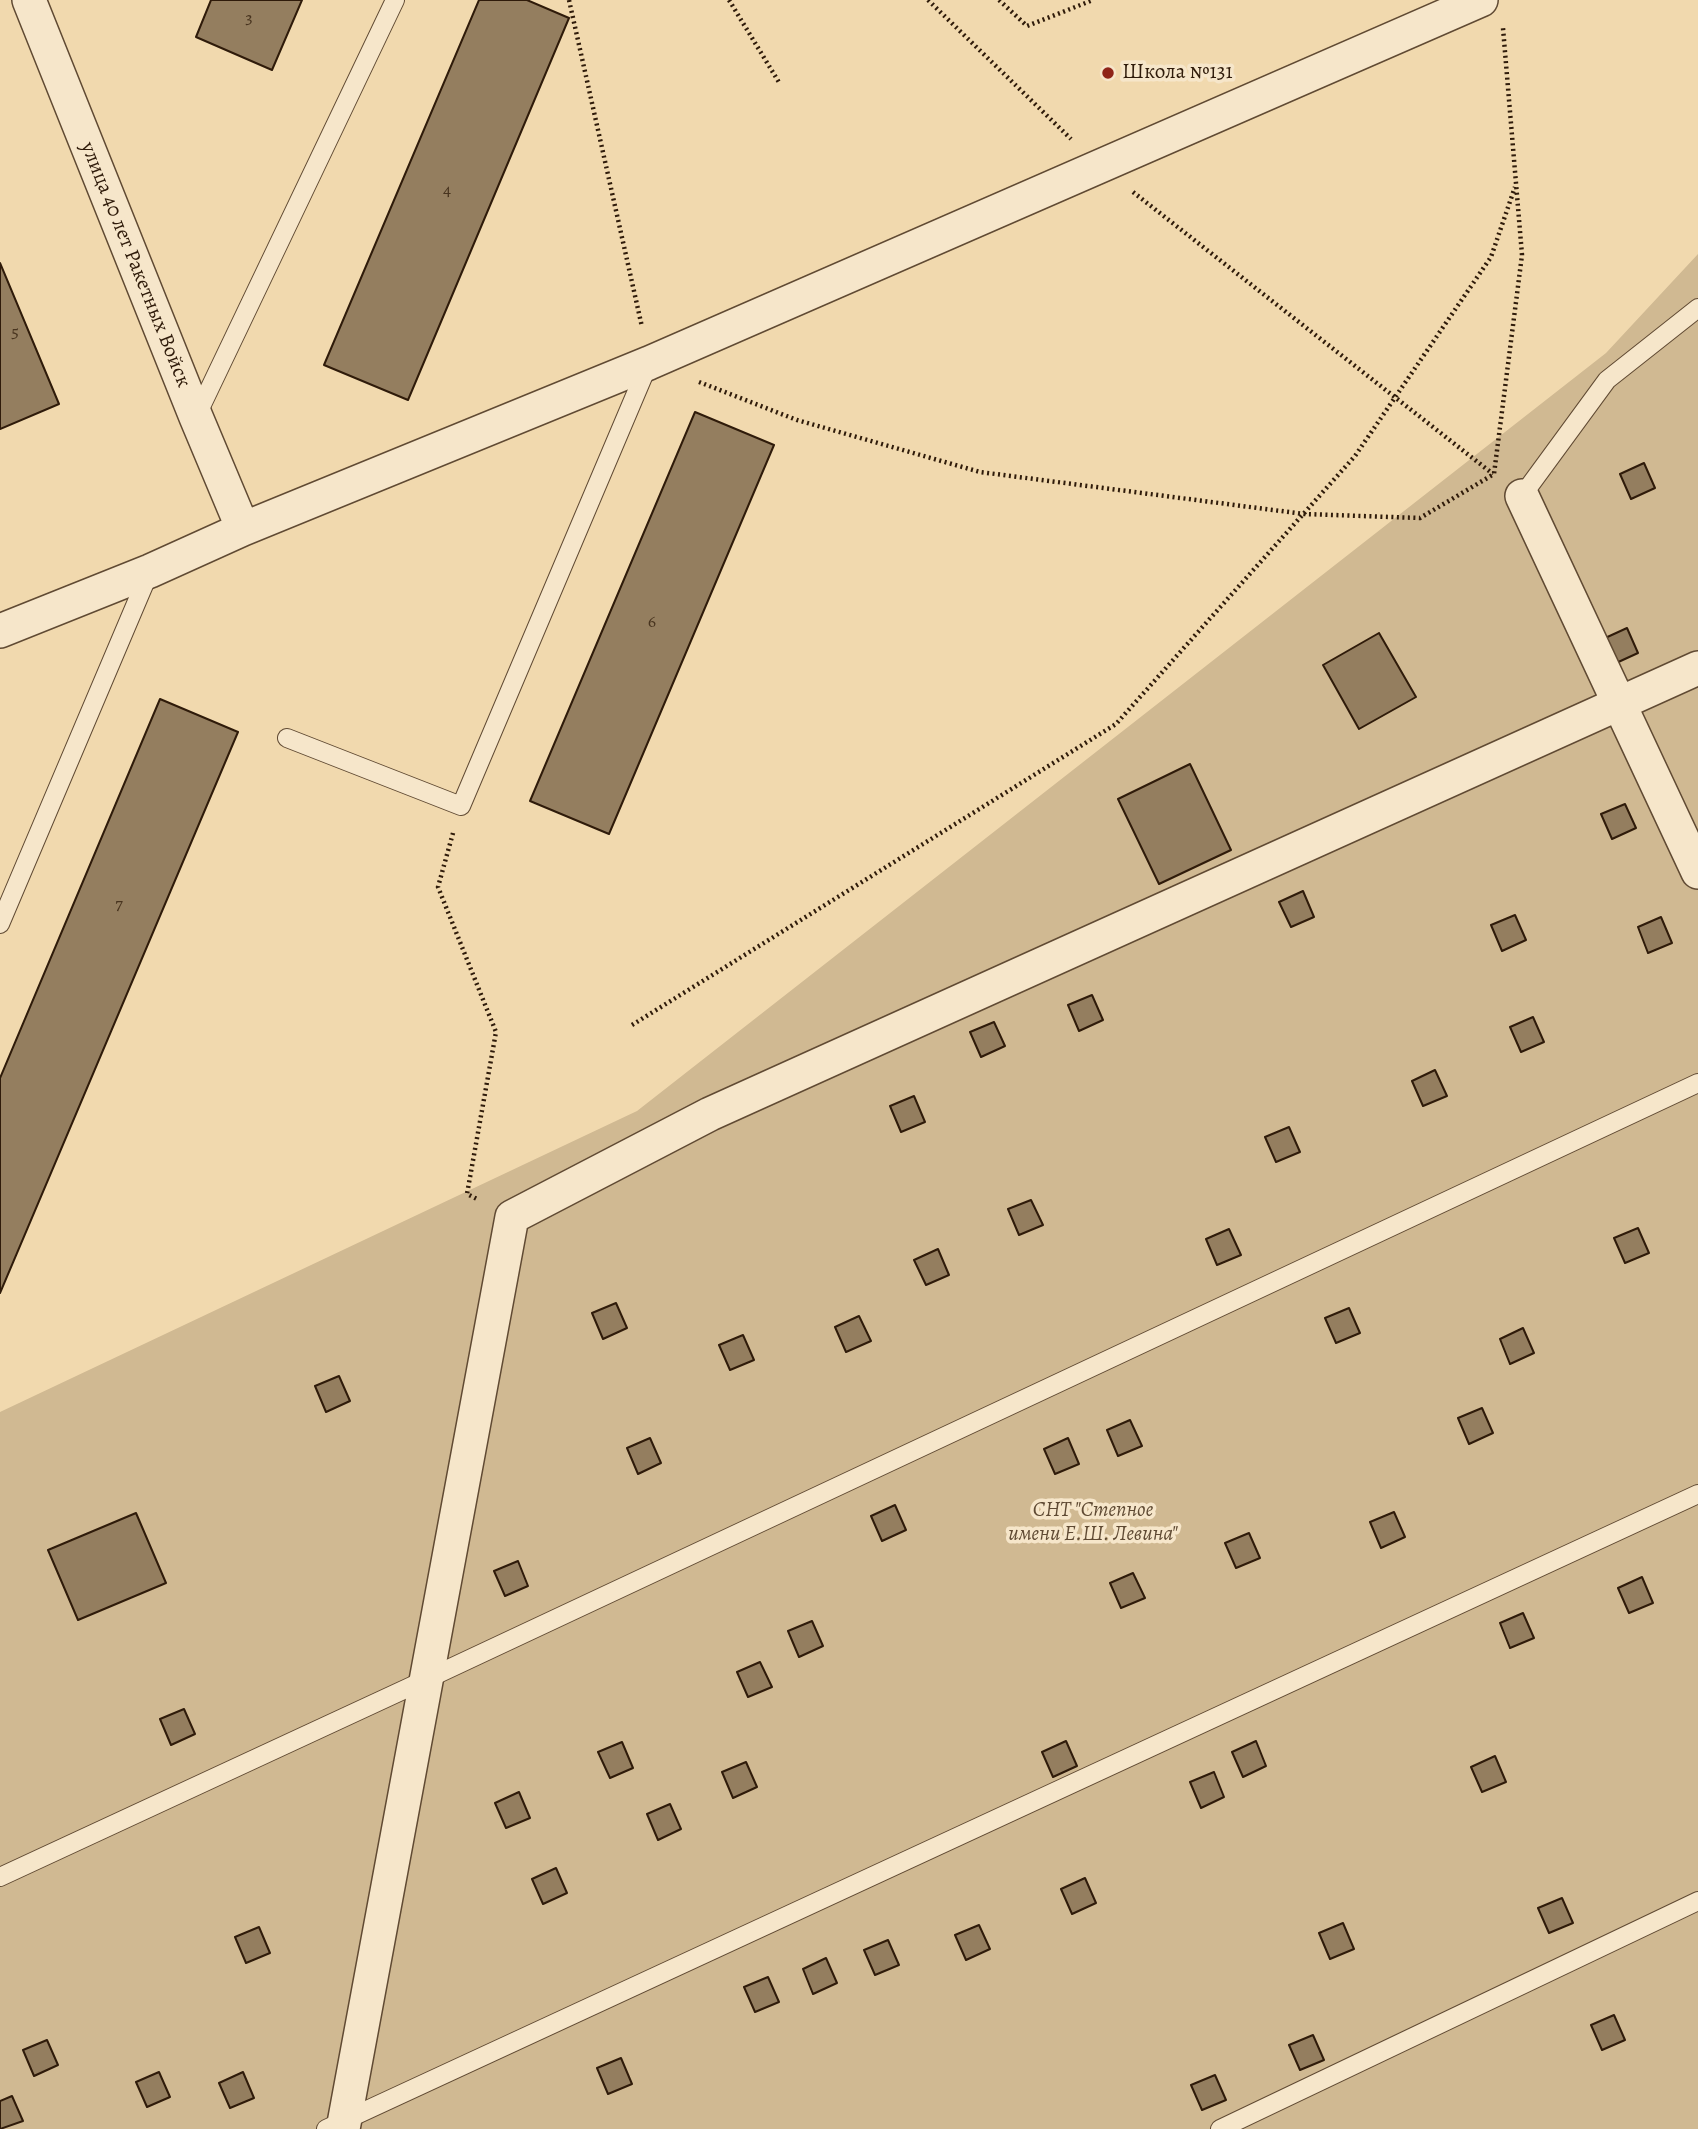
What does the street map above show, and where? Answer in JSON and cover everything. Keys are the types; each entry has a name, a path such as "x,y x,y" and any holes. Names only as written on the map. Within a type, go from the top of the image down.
{"street":[{"name":"улица 40 лет Ракетных Войск","path":"29,0 243,529"},
{"path":"0,631 649,363 1481,0"},
{"path":"1522,496 1698,872"},
{"path":"338,2126 427,1679 512,1217 710,1114 1698,668"}],"lane":[{"path":"196,417 395,0"},
{"path":"1522,496 1607,380 1698,308"},
{"path":"287,738 461,806 649,363"},
{"path":"0,924 150,571"},
{"path":"0,1877 1698,1083"},
{"path":"338,2126 1698,1494"},
{"path":"1220,2129 1698,1901"}],"path":[{"path":"569,0 649,363 797,420 980,472 1304,514 1420,518 1493,474"},
{"path":"729,0 780,84"},
{"path":"928,0 1100,166 1522,496"},
{"path":"999,0 1027,26 1093,0"},
{"path":"1493,474 1522,255 1503,26"},
{"path":"632,1025 1116,724 1355,456 1491,257 1516,183"},
{"path":"461,806 438,887 496,1032 467,1194 512,1217"}],"green space":[{"name":"СНТ \"Степное имени Е.Ш. Левина\"","path":"1698,254 1698,2129 0,2129 0,1412 637,1111 1606,353"}],"building":[{"path":"211,0 302,0 272,70 196,37"},
{"path":"479,0 527,0 569,18 408,400 324,365"},
{"path":"0,263 59,404 0,429"},
{"path":"695,412 774,445 609,834 530,801"},
{"path":"1644,463 1655,488 1631,499 1620,474"},
{"path":"1627,628 1638,653 1614,664 1603,639"},
{"path":"1379,633 1416,697 1359,729 1323,665"},
{"path":"160,699 238,732 0,1293 0,1078"},
{"path":"1190,764 1231,850 1159,884 1118,799"},
{"path":"1625,804 1636,828 1612,839 1601,814"},
{"path":"1303,891 1314,917 1291,927 1279,902"},
{"path":"1515,915 1526,940 1502,951 1491,925"},
{"path":"1661,917 1672,943 1648,953 1638,927"},
{"path":"1092,995 1103,1020 1079,1031 1068,1005"},
{"path":"1533,1017 1544,1042 1521,1052 1510,1027"},
{"path":"994,1022 1005,1046 981,1057 970,1032"},
{"path":"1435,1070 1447,1096 1423,1106 1412,1081"},
{"path":"914,1096 925,1122 901,1132 890,1106"},
{"path":"1289,1127 1300,1152 1276,1162 1265,1137"},
{"path":"1031,1200 1043,1225 1019,1235 1008,1209"},
{"path":"1638,1228 1649,1253 1625,1263 1614,1238"},
{"path":"1229,1229 1241,1255 1217,1265 1206,1239"},
{"path":"938,1249 949,1275 926,1285 914,1260"},
{"path":"616,1303 627,1328 603,1339 592,1313"},
{"path":"1349,1308 1360,1333 1336,1343 1325,1318"},
{"path":"859,1316 871,1341 846,1352 835,1327"},
{"path":"1523,1328 1534,1353 1510,1364 1500,1339"},
{"path":"743,1335 754,1360 730,1370 719,1345"},
{"path":"339,1376 350,1401 326,1412 315,1386"},
{"path":"1482,1408 1493,1433 1469,1444 1458,1418"},
{"path":"1130,1420 1142,1446 1118,1456 1107,1430"},
{"path":"650,1438 661,1463 638,1474 627,1448"},
{"path":"1068,1438 1079,1464 1055,1474 1044,1449"},
{"path":"895,1505 906,1530 882,1541 871,1516"},
{"path":"1394,1512 1405,1537 1381,1548 1370,1522"},
{"path":"136,1513 166,1583 78,1620 48,1550"},
{"path":"1249,1533 1260,1558 1236,1568 1225,1543"},
{"path":"518,1561 528,1586 505,1596 494,1571"},
{"path":"1133,1573 1145,1598 1121,1608 1110,1583"},
{"path":"1642,1577 1653,1603 1629,1613 1618,1588"},
{"path":"1523,1613 1534,1638 1510,1648 1500,1623"},
{"path":"812,1621 823,1646 799,1657 788,1631"},
{"path":"760,1662 772,1687 748,1697 737,1672"},
{"path":"184,1709 195,1734 171,1745 160,1719"},
{"path":"1066,1741 1077,1766 1053,1777 1042,1752"},
{"path":"1256,1741 1266,1766 1243,1777 1232,1752"},
{"path":"622,1742 633,1768 610,1778 598,1752"},
{"path":"1495,1756 1506,1782 1482,1792 1471,1767"},
{"path":"746,1762 757,1787 733,1798 722,1772"},
{"path":"1214,1772 1224,1797 1201,1808 1190,1782"},
{"path":"519,1792 530,1818 506,1828 495,1803"},
{"path":"670,1804 681,1829 658,1840 647,1814"},
{"path":"556,1868 567,1893 543,1904 532,1879"},
{"path":"1085,1878 1096,1903 1072,1914 1061,1889"},
{"path":"1562,1898 1573,1923 1549,1933 1538,1908"},
{"path":"1343,1923 1354,1949 1330,1959 1319,1933"},
{"path":"979,1925 990,1949 966,1960 955,1935"},
{"path":"259,1927 270,1953 246,1963 235,1937"},
{"path":"888,1940 899,1965 875,1975 864,1950"},
{"path":"826,1958 837,1983 813,1994 803,1969"},
{"path":"768,1977 779,2002 755,2012 744,1987"},
{"path":"1614,2015 1625,2040 1602,2050 1591,2025"},
{"path":"1313,2035 1324,2060 1300,2070 1289,2045"},
{"path":"47,2040 58,2065 34,2076 23,2050"},
{"path":"621,2058 632,2084 608,2094 597,2068"},
{"path":"159,2072 170,2097 147,2107 136,2082"},
{"path":"243,2072 254,2098 230,2108 219,2083"},
{"path":"1215,2075 1226,2100 1202,2110 1191,2085"},
{"path":"12,2096 23,2121 0,2129 0,2101"}],"place":[{"name":"Школа №131","path":"1108,73"}]}
